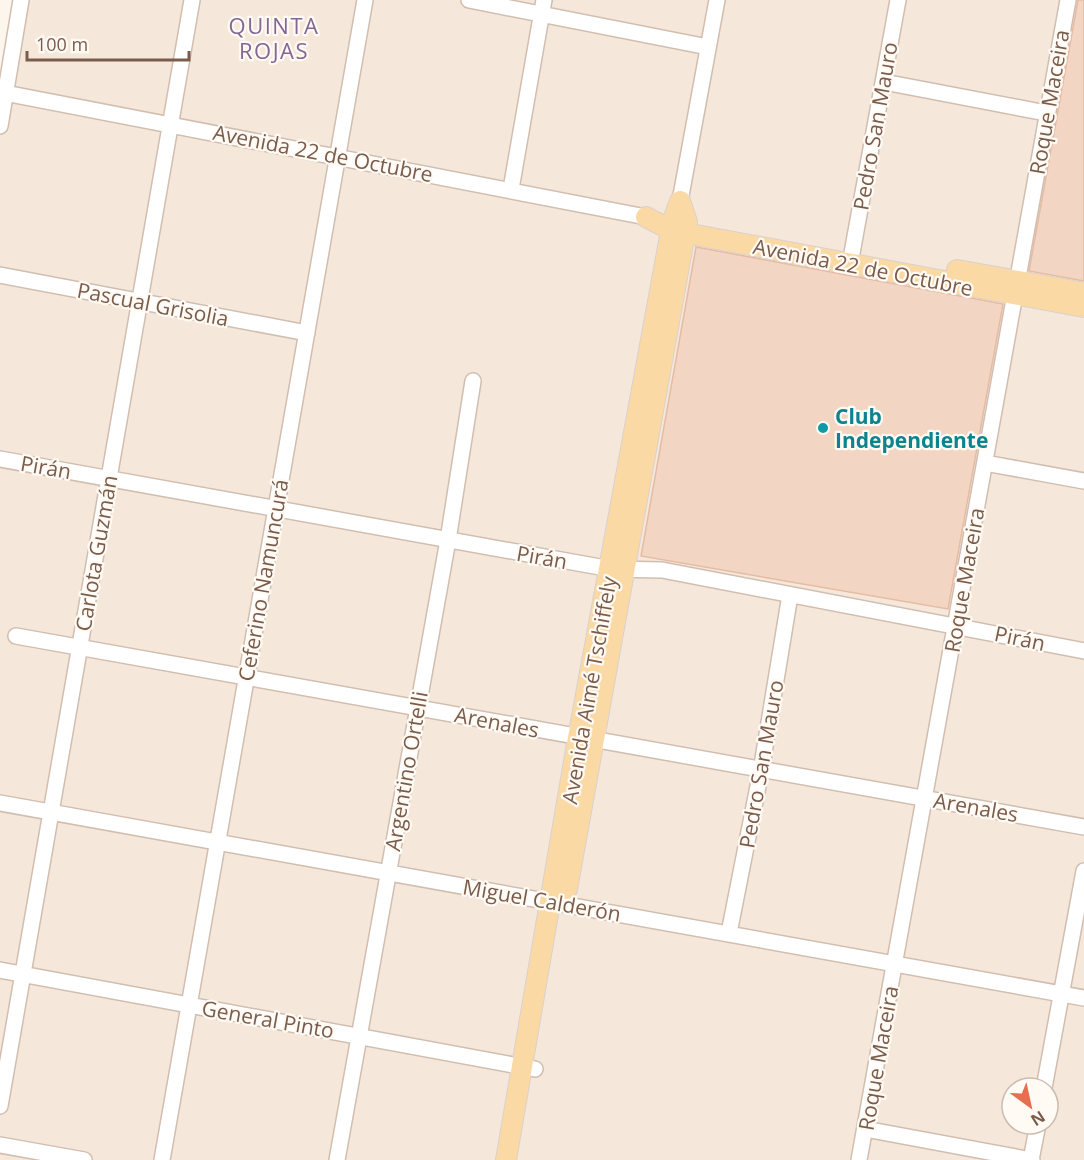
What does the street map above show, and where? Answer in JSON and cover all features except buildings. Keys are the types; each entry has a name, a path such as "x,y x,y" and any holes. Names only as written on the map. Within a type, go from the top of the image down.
{"main road":[{"path":"679,227 680,201"},
{"name":"Avenida 22 de Octubre","path":"646,217 679,227 1017,288 1084,293"},
{"name":"Avenida 22 de Octubre","path":"679,227 852,253 1017,288 1084,308"},
{"name":"Avenida Aimé Tschiffely","path":"519,1160 529,1068 679,227"},
{"name":"Avenida Aimé Tschiffely","path":"506,1160 529,1068"}],"street":[{"path":"0,126 3,92 21,0"},
{"name":"Carlota Guzmán","path":"0,1106 192,0"},
{"name":"Ceferino Namuncurá","path":"162,1160 365,0"},
{"path":"469,0 543,6 708,47"},
{"path":"680,201 717,0"},
{"name":"Pedro San Mauro","path":"852,253 898,0"},
{"name":"Roque Maceira","path":"859,1160 1068,0"},
{"path":"511,189 543,6"},
{"path":"884,82 1046,113"},
{"name":"Avenida 22 de Octubre","path":"3,92 646,217"},
{"name":"Pascual Grisolia","path":"0,275 307,333"},
{"name":"Argentino Ortelli","path":"337,1160 448,540 473,381"},
{"name":"Pirán","path":"0,459 618,569 662,570 1084,651"},
{"path":"985,463 1084,481"},
{"name":"Pedro San Mauro","path":"729,933 790,595"},
{"name":"Arenales","path":"16,636 246,678 417,706 760,771 1084,827"},
{"name":"Miguel Calderón","path":"0,802 1084,998"},
{"path":"1046,1076 1084,871"},
{"name":"General Pinto","path":"0,970 529,1068"},
{"path":"865,1129 1032,1160 1036,1136"},
{"path":"0,1145 84,1160"}],"shaded area":[{"path":"23,0 1084,0 1084,1160 0,1160 0,127"}],"place":[{"name":"Club Independiente","path":"823,428"}],"district":[{"name":"QUINTA ROJAS","path":"274,38"}]}
